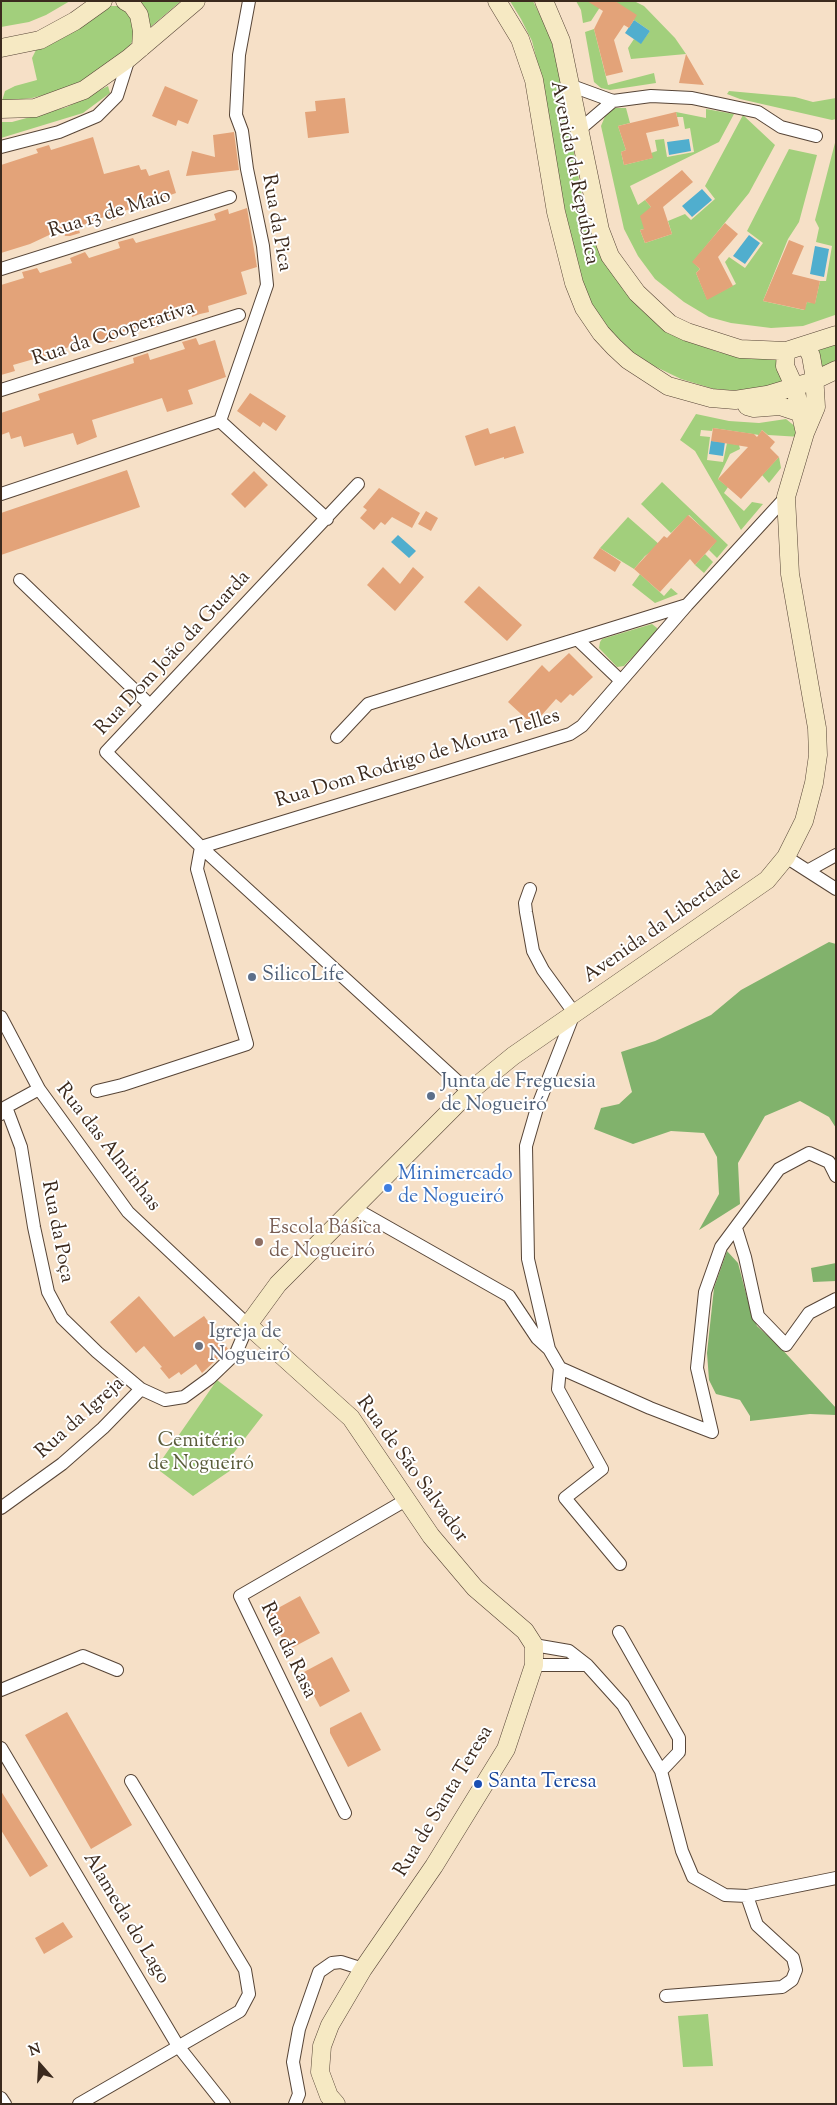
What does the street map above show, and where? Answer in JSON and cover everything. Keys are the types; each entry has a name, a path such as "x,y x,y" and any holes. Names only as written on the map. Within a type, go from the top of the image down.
{"street":[{"path":"1,48 40,40 103,1"},
{"path":"1,147 59,132 97,116 117,96 142,31 139,15 132,5 125,1"},
{"path":"1,109 35,108 84,90 135,53 196,1"},
{"name":"Rua da Pica","path":"220,420 267,285 263,246 247,169 242,131 236,115 239,56 250,1"},
{"name":"Avenida da República","path":"497,1 520,39 534,80 565,249 574,283 584,308 601,333 628,360 668,386 711,398 735,400 795,388 836,370"},
{"name":"Avenida da República","path":"544,1 562,42 600,230 610,256 636,293 670,324 687,332 740,349 786,351 836,335"},
{"path":"572,86 613,101 651,96 692,98 758,112 781,127 816,136"},
{"path":"579,130 613,101"},
{"name":"Rua 13 de Maio","path":"1,269 230,197"},
{"name":"Rua da Cooperativa","path":"1,390 239,315"},
{"name":"Avenida da Liberdade","path":"248,1326 278,1284 469,1092 513,1056 767,880 786,856 804,821 814,783 818,755 817,728 790,574 786,497 805,433 816,407 813,364 806,345"},
{"path":"786,351 785,366 795,388 805,433"},
{"path":"735,400 754,408 780,406 801,413"},
{"path":"1,494 220,420 327,519"},
{"name":"Rua Dom João da Guarda","path":"201,847 106,752 358,484"},
{"name":"Rua Dom Rodrigo de Moura Telles","path":"201,847 570,734 582,726 620,680 786,497"},
{"path":"20,580 150,705"},
{"path":"337,737 368,704 687,605"},
{"path":"577,639 620,680"},
{"path":"97,1091 247,1044 197,869 201,847"},
{"path":"201,847 469,1092"},
{"path":"809,870 836,855"},
{"path":"786,856 836,888"},
{"path":"530,889 525,903 533,951 543,970 574,1015 537,1108 526,1146 528,1258 549,1349 560,1368 558,1389 602,1469 565,1498 620,1564"},
{"name":"Rua das Alminhas","path":"1,1017 39,1089 128,1212 248,1326"},
{"path":"4,1111 39,1089"},
{"name":"Rua da Poça","path":"4,1111 21,1147 34,1227 48,1292 62,1318 97,1352 141,1389"},
{"path":"560,1368 650,1408 712,1432 697,1368 705,1292 721,1247 779,1169 809,1153 829,1162 836,1176"},
{"path":"354,1208 509,1296 537,1338 549,1349"},
{"path":"736,1228 745,1257 758,1316 786,1345 809,1313 836,1299"},
{"name":"Rua da Igreja","path":"1,1508 62,1464 103,1428 141,1389 165,1400 184,1397 210,1378 236,1353 248,1326"},
{"name":"Rua de São Salvador","path":"248,1326 351,1418 431,1536 475,1588 525,1631 534,1645"},
{"name":"Rua da Rasa","path":"345,1813 240,1596 406,1500"},
{"path":"619,1632 679,1738 679,1752 661,1770"},
{"path":"534,1645 569,1651 587,1665 623,1705 661,1770 682,1851 693,1877 725,1895 747,1896 836,1878"},
{"name":"Rua de Santa Teresa","path":"336,2104 329,2096 320,2072 322,2046 330,2025 362,1969 434,1866 506,1749 534,1665 534,1645"},
{"path":"1,1690 83,1656 117,1670"},
{"path":"534,1665 587,1665"},
{"name":"Alameda do Lago","path":"1,1748 178,2046 224,2104"},
{"path":"79,2104 240,2011 249,1994 245,1970 131,1781"},
{"path":"666,1996 782,1988 792,1980 796,1970 793,1958 756,1925 747,1896"},
{"path":"295,2104 299,2094 294,2062 299,2029 320,1972 332,1963 341,1962 362,1969"},
{"path":"1,2098 4,2104"}],"green space":[{"path":"1,1 70,1 46,15 29,22 1,27"},
{"path":"139,1 181,1 148,29"},
{"path":"510,1 533,1 550,35 559,72 583,201 592,235 605,264 686,340 718,352 740,357 778,360 780,375 785,382 743,391 714,389 681,379 654,366 634,353 607,328 592,304 581,278 570,238 539,69 532,41"},
{"path":"576,1 604,1 591,21 583,23 581,10"},
{"path":"615,1 634,1 644,6 675,38 686,54 631,59 628,48 634,39 641,43 650,31 634,20"},
{"path":"110,6 120,6 127,10 133,19 134,38 129,47 93,74 74,85 32,98 2,101 5,91 37,80 32,58 36,50 59,39"},
{"path":"594,29 608,85 654,73 656,83 610,90 601,88 594,82 585,32"},
{"path":"108,86 110,93 83,113 1,138 1,122 12,122 67,107"},
{"path":"729,91 795,97 813,102 836,98 836,119 832,120 740,99 727,94"},
{"path":"615,108 626,108 630,123 618,126 626,150 621,152 624,165 652,158 651,153 657,151 655,140 664,139 667,157 694,152 690,128 685,129 683,117 677,117 676,112 706,118 706,109 734,114 719,142 630,186 638,205 645,200 651,207 644,229 640,230 645,243 672,234 668,221 685,214 691,220 715,199 705,186 743,115 775,145 749,193 693,262 700,269 696,273 707,299 736,284 725,262 729,257 745,268 763,243 747,231 789,149 817,155 799,222 788,239 763,301 804,310 807,302 815,303 820,281 826,281 832,246 816,242 819,228 815,220 836,139 835,315 803,326 771,328 731,323 709,317 684,302 655,279 638,256 624,229 601,126 606,114"},
{"path":"836,344 836,361 822,368 816,351"},
{"path":"696,414 729,421 759,423 786,419 802,432 801,437 768,435 762,430 759,435 713,428 712,431 701,430 700,436 710,437 707,460 723,462 727,443 739,445 740,449 730,454 718,479 728,487 724,493 744,511 752,502 763,504 741,530 695,451 680,440"},
{"path":"779,457 781,468 769,483 762,475"},
{"path":"662,482 728,545 717,558 709,550 716,541 689,515 671,533 641,504"},
{"path":"628,517 660,545 645,556 634,569 600,548"},
{"path":"705,554 713,562 704,573 695,565"},
{"path":"640,574 664,596 671,588 678,594 655,603 632,585"},
{"path":"652,624 657,628 657,631 624,666 617,667 599,648 602,639"},
{"path":"829,942 836,944 836,1128 829,1117 800,1101 765,1116 738,1163 740,1204 699,1230 719,1194 717,1157 704,1133 671,1131 633,1144 594,1129 601,1108 619,1104 632,1092 621,1052 655,1041 711,1015 741,990"},
{"path":"727,1251 738,1263 749,1305 757,1326 779,1346 836,1408 836,1415 810,1414 750,1421 750,1416 740,1400 716,1394 709,1380 707,1353 714,1288"},
{"path":"836,1263 836,1281 813,1282 811,1268"},
{"name":"Cemitério de Nogueiró","path":"217,1380 263,1415 229,1459 237,1466 193,1496 156,1468"},
{"path":"708,2014 713,2066 683,2067 678,2016"}],"water":[{"path":"634,20 650,31 641,44 625,33"},
{"path":"689,139 691,151 669,155 667,142"},
{"path":"702,189 712,200 692,217 682,206"},
{"path":"749,235 760,243 745,264 733,256"},
{"path":"815,246 829,249 824,277 810,274"},
{"path":"711,441 725,442 723,456 709,454"},
{"path":"398,535 416,551 409,558 391,542"}],"building":[{"path":"587,1 615,1 637,15 629,28 624,25 614,40 623,72 606,76 594,29 603,11"},
{"path":"686,54 704,85 679,83"},
{"path":"165,86 198,100 188,124 178,120 176,126 152,116"},
{"path":"345,98 349,133 308,138 305,112 316,111 315,101"},
{"path":"676,112 679,126 646,133 653,158 624,165 621,152 626,150 618,126"},
{"path":"234,132 239,170 186,176 192,151 215,157 213,135"},
{"path":"93,137 104,174 139,165 141,170 146,169 149,176 169,170 176,193 124,211 126,215 111,221 109,215 78,227 80,233 65,236 62,229 30,244 1,253 1,165 38,153 36,149 49,145 51,150"},
{"path":"682,170 693,182 663,207 672,234 645,243 640,230 644,229 640,216 651,207 645,200"},
{"path":"247,208 257,267 241,272 247,294 208,306 209,312 192,317 190,311 159,320 161,326 145,330 143,325 113,335 115,341 97,345 95,339 63,349 65,355 50,360 48,355 13,365 15,371 1,375 1,285 24,278 22,272 37,268 40,273 72,263 70,258 85,252 89,258 120,248 118,242 133,238 136,243 216,220 214,214 228,209 229,214"},
{"path":"725,223 738,234 718,257 733,286 707,300 696,273 700,269 692,262"},
{"path":"789,240 804,246 792,274 820,281 815,304 807,302 805,310 763,301"},
{"path":"196,338 199,345 215,340 226,377 188,390 193,404 167,412 162,398 92,420 97,437 77,445 73,433 24,447 21,436 11,439 9,432 1,435 1,413 40,400 38,394 134,363 133,358 148,353 150,360 185,349 182,342"},
{"path":"250,393 286,416 276,431 263,422 260,427 237,411"},
{"path":"515,426 524,453 475,466 465,436 488,428 490,434"},
{"path":"713,428 754,434 757,437 762,430 775,442 770,448 779,457 741,499 718,479 748,447 711,441"},
{"path":"127,470 140,507 1,555 1,513"},
{"path":"254,471 268,485 245,508 231,494"},
{"path":"379,488 420,513 412,528 392,517 385,525 381,522 374,530 360,518 367,510 363,507"},
{"path":"426,511 438,518 431,531 418,524"},
{"path":"688,515 717,541 695,565 690,559 660,592 634,569 664,536 667,538"},
{"path":"600,548 621,562 615,572 593,558"},
{"path":"383,567 400,584 413,567 424,577 395,611 367,585"},
{"path":"479,586 522,625 507,641 464,602"},
{"path":"569,653 593,677 573,696 570,694 561,703 556,699 533,725 508,702 542,665 549,672"},
{"path":"139,1296 174,1337 204,1316 228,1349 202,1373 196,1364 181,1375 179,1372 169,1379 160,1368 162,1367 144,1346 136,1353 110,1322"},
{"path":"300,1596 320,1633 288,1650 269,1613"},
{"path":"332,1657 350,1691 320,1707 302,1673"},
{"path":"67,1712 132,1825 91,1849 25,1735"},
{"path":"361,1712 381,1750 348,1767 330,1733 330,1728"},
{"path":"1,1791 48,1866 30,1877 1,1830"},
{"path":"63,1922 73,1937 44,1954 35,1938"}],"place":[{"name":"SilicoLife","path":"252,977"},
{"name":"Junta de Freguesia de Nogueiró","path":"431,1096"},
{"name":"Minimercado de Nogueiró","path":"388,1188"},
{"name":"Escola Básica de Nogueiró","path":"259,1242"},
{"name":"Igreja de Nogueiró","path":"199,1346"},
{"name":"Santa Teresa","path":"478,1784"}]}
